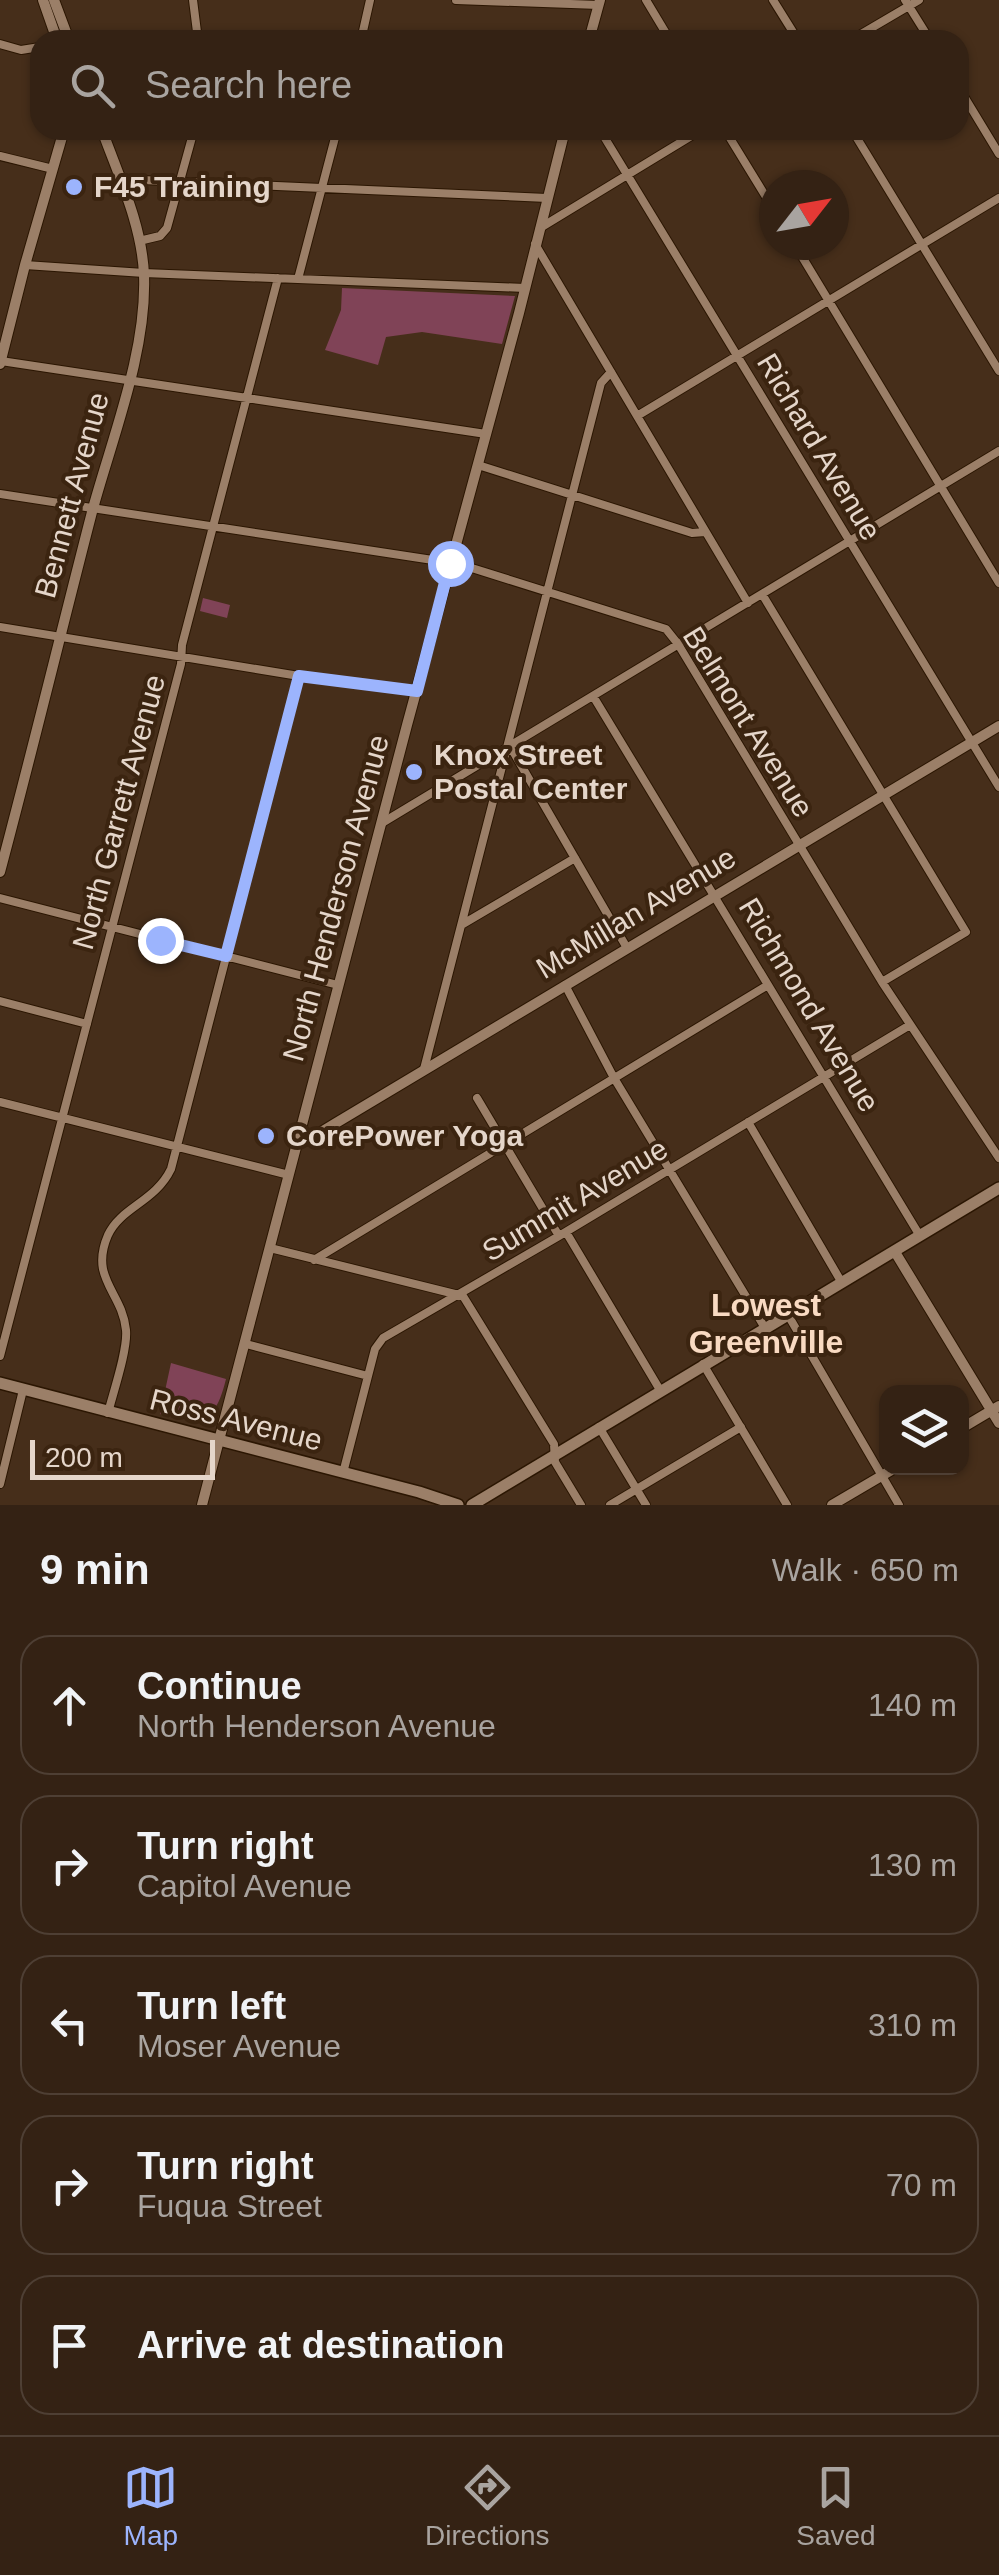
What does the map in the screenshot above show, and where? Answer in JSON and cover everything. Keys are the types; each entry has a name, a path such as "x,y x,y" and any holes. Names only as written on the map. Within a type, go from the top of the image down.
{"main road":[{"path":"472,1505 999,1188"},
{"name":"Ross Avenue","path":"0,1384 458,1505"}],"street":[{"path":"44,0 59,30"},
{"path":"54,0 61,30"},
{"path":"193,0 197,30"},
{"path":"362,30 370,0"},
{"path":"456,0 599,3 592,30"},
{"path":"646,0 664,30"},
{"path":"773,0 792,30"},
{"path":"867,30 907,3 920,0"},
{"path":"907,3 924,30"},
{"path":"0,44 21,50 30,48"},
{"path":"969,104 999,154"},
{"path":"61,140 0,362 486,434"},
{"name":"Bennett Avenue","path":"0,872 142,316 144,273 139,241 106,140"},
{"path":"139,241 164,233 191,140"},
{"path":"298,279 334,140"},
{"name":"North Henderson Avenue","path":"202,1505 562,140"},
{"name":"Richard Avenue","path":"606,140 999,788"},
{"path":"540,228 685,140"},
{"path":"732,140 759,185"},
{"path":"858,140 999,371"},
{"path":"0,156 52,169"},
{"path":"119,178 548,198"},
{"path":"637,416 999,198"},
{"path":"536,244 748,603"},
{"path":"805,260 999,583"},
{"path":"25,265 525,288"},
{"name":"North Garrett Avenue","path":"0,1356 278,278"},
{"path":"424,1069 546,591 602,384 611,372"},
{"path":"381,823 999,451"},
{"path":"478,466 692,534 705,532"},
{"name":"Belmont Avenue","path":"0,494 450,563 490,572 666,629 882,982 999,1158"},
{"path":"762,594 966,932 882,982"},
{"path":"0,627 299,676 417,691"},
{"path":"108,1413 126,1330 103,1275 101,1253 118,1219 154,1194 171,1170 299,676"},
{"name":"Richmond Avenue","path":"594,696 920,1236"},
{"name":"McMillan Avenue","path":"299,1142 999,726"},
{"path":"508,747 627,948"},
{"path":"463,924 575,858"},
{"path":"0,898 338,986"},
{"path":"565,985 614,1078 765,1328"},
{"path":"314,1260 768,985"},
{"path":"0,1001 87,1024"},
{"name":"Summit Avenue","path":"343,1473 368,1376 384,1338 910,1025"},
{"path":"477,1098 660,1390"},
{"path":"0,1102 289,1175"},
{"path":"748,1122 842,1283"},
{"path":"270,1248 467,1300 554,1444 555,1462 581,1505"},
{"path":"895,1252 995,1408 999,1424"},
{"path":"788,1315 900,1505"},
{"path":"246,1344 368,1376"},
{"path":"703,1364 787,1505"},
{"path":"0,1484 23,1390"},
{"path":"969,1424 995,1408"},
{"path":"599,1427 646,1505"},
{"path":"610,1505 740,1427"},
{"path":"832,1505 882,1476"}],"shaded area":[{"path":"342,288 515,296 502,344 422,332 386,337 378,365 325,350 341,310"},
{"path":"203,598 230,605 227,618 200,611"},
{"path":"171,1363 226,1379 217,1405 205,1417 186,1419 160,1414"}],"place":[{"name":"F45 Training","path":"74,187"},
{"name":"Knox Street Postal Center","path":"414,772"},
{"name":"CorePower Yoga","path":"266,1136"}],"district":[{"name":"Lowest Greenville","path":"766,1324"}],"route":[{"path":"160,940 226,956 299,676 417,691 450,563"}]}
